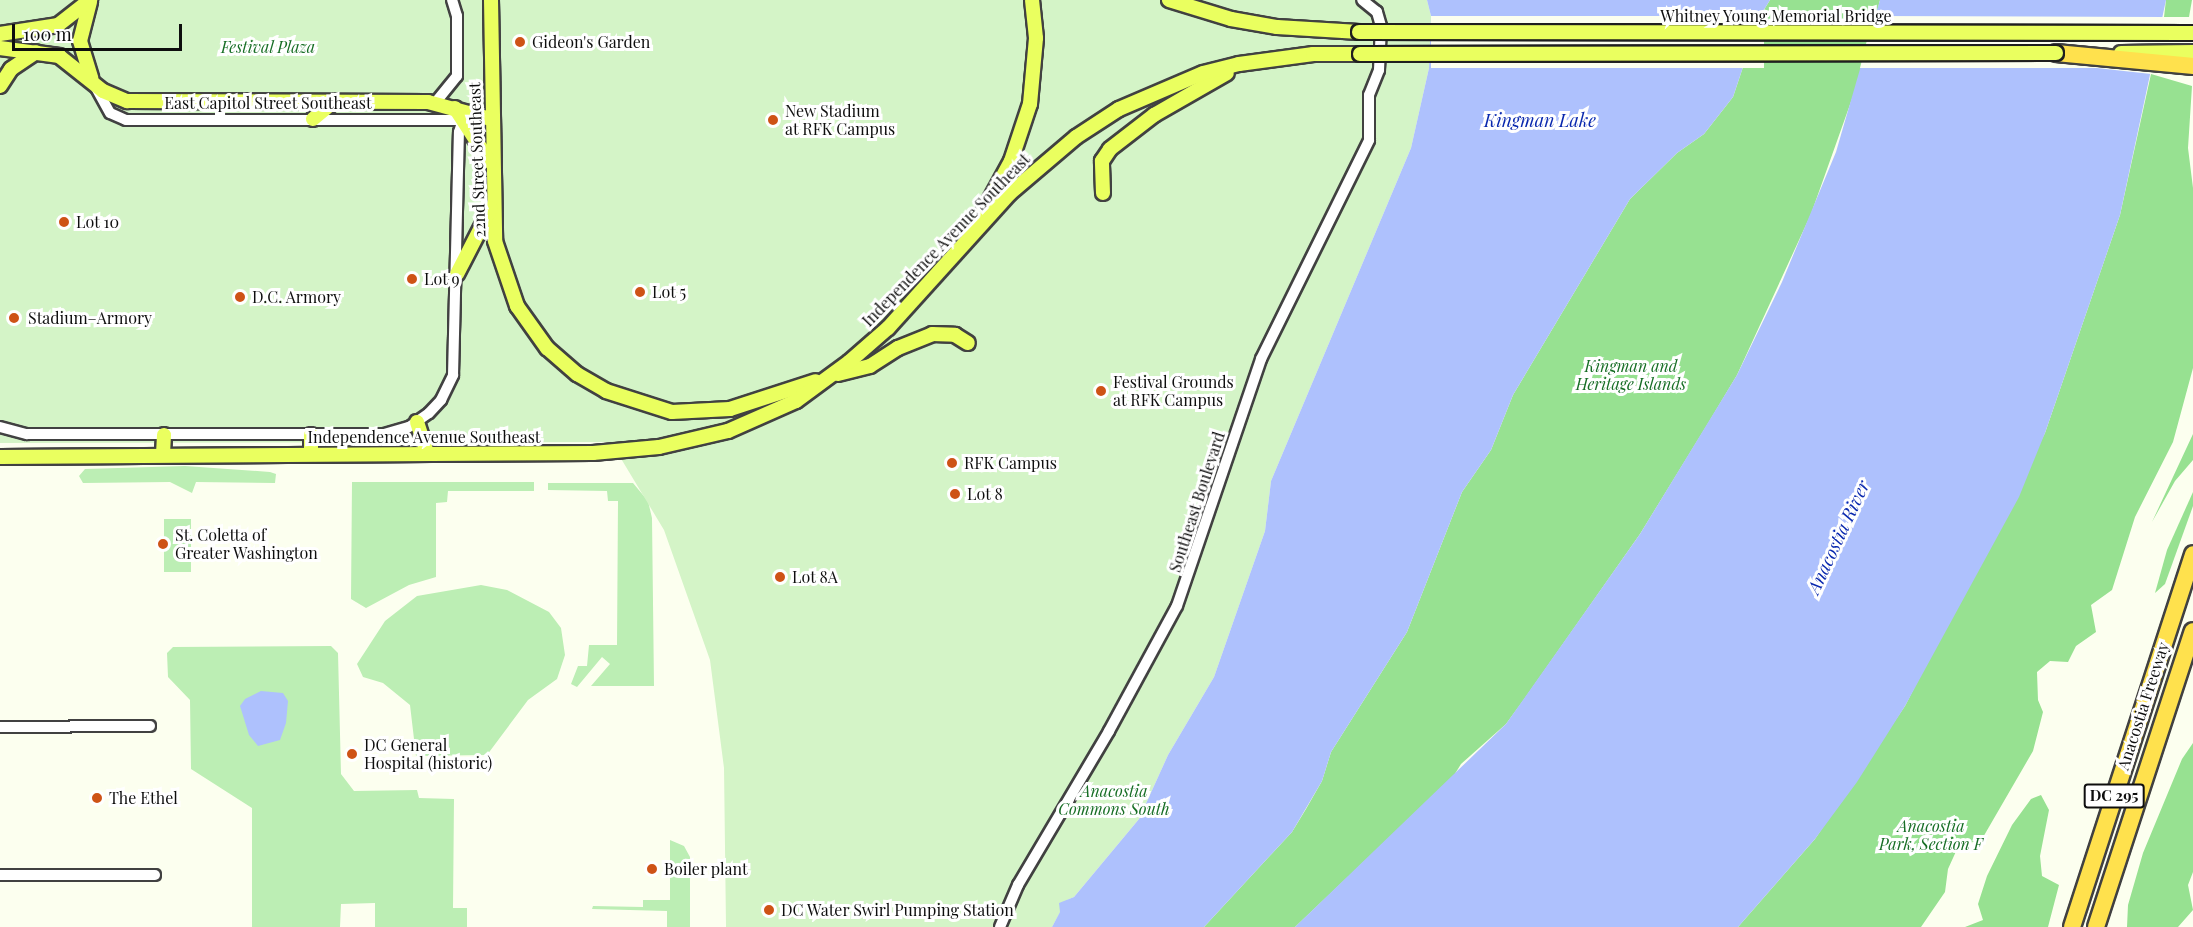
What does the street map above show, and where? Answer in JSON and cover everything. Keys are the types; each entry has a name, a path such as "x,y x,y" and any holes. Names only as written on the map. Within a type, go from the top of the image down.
{"highway":[{"path":"2056,52 2193,66"},
{"name":"Anacostia Freeway","path":"2072,927 2193,554"},
{"name":"Anacostia Freeway","path":"2096,927 2193,631"}],"main road":[{"path":"0,34 58,25 90,0"},
{"path":"90,0 80,41 84,65 94,82"},
{"name":"22nd Street Southeast","path":"491,0 492,206 504,277 517,306 538,338 586,381 618,397 657,410"},
{"path":"968,237 1003,179 1026,118 1035,73 1032,0"},
{"path":"1169,0 1231,19"},
{"path":"1187,0 1231,19"},
{"name":"Whitney Young Memorial Bridge","path":"1231,19 1359,33 2193,33"},
{"name":"East Capitol Street Southeast","path":"0,48 36,52 66,60 110,95 135,101 435,103 459,114"},
{"path":"0,86 11,69 36,52"},
{"path":"2056,52 2193,52"},
{"name":"Independence Avenue Southeast","path":"0,457 311,453 593,453 659,447 728,431 772,414 794,395 831,376 888,327 968,237 1047,159 1119,109 1203,73 1272,58 1360,54 2056,52"},
{"path":"1103,193 1102,161 1110,149 1154,115 1199,87 1230,72 1272,58"},
{"path":"313,119 333,102"},
{"path":"459,114 490,119"},
{"path":"459,114 491,163"},
{"path":"457,274 492,206"},
{"path":"831,376 870,366 898,348 932,334 955,335 968,342"},
{"name":"Independence Avenue Southeast","path":"657,410 709,413 794,395"},
{"path":"417,422 426,453"},
{"path":"163,454 164,435"},
{"path":"311,435 311,453"}],"street":[{"name":"22nd Street Southeast","path":"435,103 455,80 457,16 452,0"},
{"name":"Southeast Boulevard","path":"1000,927 1018,885 1109,731 1177,606 1261,359 1370,140 1370,95 1379,70 1381,26 1377,12 1362,0"},
{"name":"East Capitol Street Southeast","path":"94,82 110,113 126,120 313,119 459,114"},
{"name":"22nd Street Southeast","path":"417,422 441,400 453,375 459,114"},
{"name":"Independence Avenue Southeast","path":"0,427 27,434 311,435 384,434 417,422"},
{"path":"0,727 150,726"},
{"path":"0,875 155,875"}],"green space":[{"name":"RFK Campus","path":"0,0 1427,0 1431,16 1429,68 1411,148 1271,481 1265,531 1214,677 1168,755 1139,819 1074,897 1067,900 1052,927 726,927 724,768 710,660 664,530 611,442 0,443"},
{"name":"Kingman and Heritage Islands","path":"1770,0 1880,0 1863,68 1811,214 1737,375 1710,420 1640,534 1506,724 1461,764 1453,777 1295,927 1204,927 1292,832 1322,781 1331,752 1407,632 1462,492 1491,450 1513,395 1630,199 1677,153 1704,134 1733,97 1760,16"},
{"path":"2166,0 2192,0 2189,17 2164,17"},
{"name":"Anacostia Park, Section F","path":"2151,74 2192,86 2188,148 2193,188 2193,368 2173,442 2135,517 2112,590 2091,605 2096,632 2076,646 2068,662 2050,661 2037,672 2038,700 2043,712 2033,751 1982,839 1958,847 1948,869 1945,892 1921,927 1738,927 1815,839 1905,706 2045,433 2120,215"},
{"path":"2193,434 2193,460 2175,481 2152,522"},
{"path":"185,466 270,472 276,474 275,483 196,482 192,493 170,482 83,483 79,476 85,469"},
{"path":"352,482 534,482 534,491 448,491 447,502 436,503 436,577 409,585 366,608 351,599"},
{"path":"548,483 633,483 648,501 652,518 654,686 591,686 610,664 602,657 577,687 571,684 578,666 587,666 589,645 617,645 618,501 608,501 607,491 548,490"},
{"path":"2193,492 2193,506 2165,584 2155,593 2167,550"},
{"path":"164,519 191,519 191,572 164,572"},
{"path":"481,585 507,590 549,612 561,628 565,655 557,679 528,700 487,755 416,756 410,705 383,683 363,677 357,664 385,621 417,596"},
{"path":"331,646 338,653 341,774 354,791 417,790 419,798 454,799 453,908 467,908 467,927 375,927 375,903 341,904 340,927 252,927 252,808 191,769 190,700 168,677 167,653 173,647"},
{"path":"2193,743 2193,872 2188,885 2193,910 2178,927 2127,927 2128,905 2143,853 2182,759"},
{"path":"2041,795 2049,810 2040,856 2042,876 2059,885 2048,927 1965,927 1983,920 1978,904 1987,876 2012,825 2031,799"},
{"path":"670,840 684,846 690,857 690,927 667,927 667,911 592,909 593,906 643,907 643,900 670,900"}],"water":[{"name":"Kingman Lake","path":"1427,0 1770,0 1760,16 1733,97 1704,134 1677,153 1630,199 1513,395 1491,450 1462,492 1407,632 1331,752 1322,781 1292,832 1204,927 1052,927 1060,912 1059,903 1074,897 1139,819 1168,755 1214,677 1265,531 1271,481 1411,148 1429,68 1431,16"},
{"name":"Anacostia River","path":"1880,0 2166,0 2120,215 2045,433 2019,497 1905,706 1857,782 1815,839 1738,927 1295,927 1506,724 1640,534 1737,375 1782,282 1836,152"},
{"path":"261,691 283,693 288,701 286,723 280,740 258,746 249,735 240,706 245,699"}],"pier":[{"path":"1431,16 1764,16 1764,68 1431,68"},
{"path":"1873,16 2164,17 2151,74 2097,68 1860,68"}],"place":[{"name":"Gideon's Garden","path":"520,42"},
{"name":"New Stadium at RFK Campus","path":"773,120"},
{"name":"Lot 10","path":"64,222"},
{"name":"Lot 9","path":"412,279"},
{"name":"Lot 5","path":"640,292"},
{"name":"D.C. Armory","path":"240,297"},
{"name":"Stadium–Armory","path":"14,318"},
{"name":"Festival Grounds at RFK Campus","path":"1101,391"},
{"name":"RFK Campus","path":"952,463"},
{"name":"Lot 8","path":"955,494"},
{"name":"St. Coletta of Greater Washington","path":"163,544"},
{"name":"Lot 8A","path":"780,577"},
{"name":"DC General Hospital (historic)","path":"352,754"},
{"name":"The Ethel","path":"97,798"},
{"name":"Boiler plant","path":"652,869"},
{"name":"DC Water Swirl Pumping Station","path":"769,910"}],"park label":[{"name":"Festival Plaza","path":"268,47"},
{"name":"Anacostia Commons South","path":"1114,800"}]}
